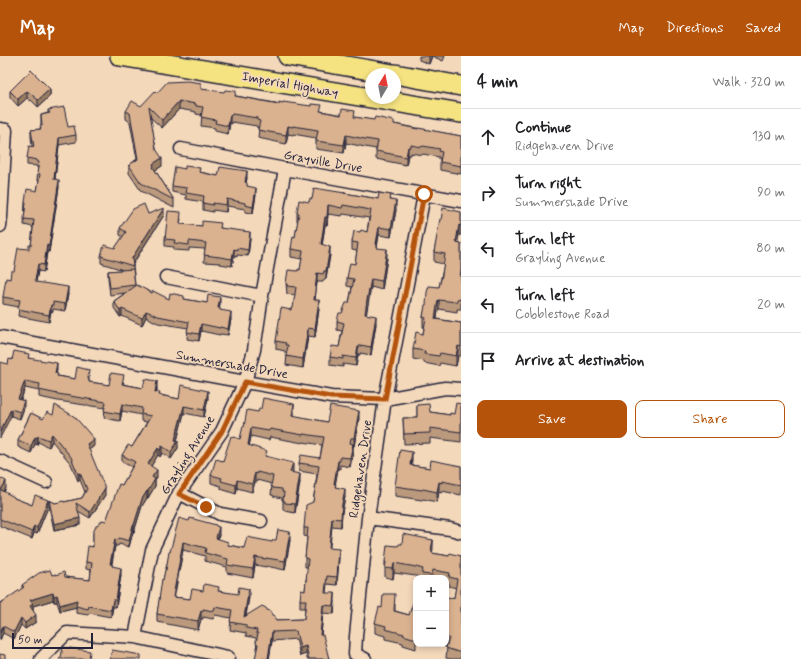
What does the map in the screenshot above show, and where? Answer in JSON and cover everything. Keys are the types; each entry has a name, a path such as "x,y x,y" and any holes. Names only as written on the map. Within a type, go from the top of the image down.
{"main road":[{"name":"Imperial Highway","path":"120,56 461,113"},
{"path":"288,56 365,69"},
{"path":"401,75 461,86"}],"street":[{"path":"0,226 3,129"},
{"name":"Grayville Drive","path":"181,149 461,201"},
{"name":"Grayling Avenue","path":"136,637 152,550 179,494 222,431 245,382 254,350 262,296 285,169"},
{"name":"Ridgehaven Drive","path":"360,656 356,636 368,518 385,399 424,194"},
{"path":"166,277 262,296"},
{"name":"Summershade Drive","path":"0,337 331,397 385,399 445,388 461,389"},
{"path":"0,461 46,482"},
{"path":"179,494 220,514 261,521"},
{"path":"368,518 450,529 461,532"},
{"path":"41,659 66,633 136,637 228,657"}],"building":[{"path":"31,70 50,89 38,100 27,91 18,99 10,91"},
{"path":"188,81 201,83 201,89 224,92 225,90 236,91 235,96 279,104 279,102 283,102 311,106 311,104 322,105 320,111 341,115 342,109 355,111 354,117 374,120 375,117 394,121 394,124 461,136 461,166 440,162 442,152 439,151 440,149 423,146 411,145 411,147 408,147 406,157 376,151 378,141 346,135 344,145 316,141 318,130 288,126 286,135 258,130 260,121 257,120 257,118 232,114 230,115 228,126 215,123 216,120 201,117 203,107 196,106 196,104 179,101 162,120 149,107 156,149 162,158 153,164 153,167 174,200 141,183 129,165 138,159 130,113 126,111 132,101 141,106 155,91 157,93 167,82"},
{"path":"64,107 68,127 74,126 76,135 59,138 54,179 59,180 49,246 47,245 44,265 38,264 35,280 36,282 68,287 65,304 53,302 49,315 18,309 20,300 3,297 6,278 10,279 11,271 14,271 18,248 29,249 29,245 31,246 34,220 24,219 25,202 27,189 37,191 40,174 37,173 39,162 37,160 27,158 29,146 34,147 31,130 41,129 41,115 50,113 48,110"},
{"path":"185,166 200,168 199,172 218,176 220,167 247,171 245,182 247,183 247,186 256,188 253,207 245,205 245,203 227,199 226,205 203,203 204,196 186,193 187,188 172,186 175,167 185,169"},
{"path":"314,188 378,199 379,193 391,195 390,200 396,201 391,229 379,227 376,244 377,248 387,249 382,281 371,279 367,300 365,314 376,316 371,347 360,345 360,347 358,347 356,358 343,356 343,359 330,357 332,346 339,347 344,323 337,321 339,313 342,313 346,303 349,303 354,279 347,278 350,263 355,264 358,243 352,242 354,231 360,232 361,230 367,232 371,210 343,205 342,208 328,205 321,244 330,247 326,271 324,271 323,274 317,273 314,300 319,300 315,329 308,328 303,359 286,356 288,345 285,345 286,343 276,341 281,308 291,310 291,308 293,308 296,287 287,286 288,270 300,270 303,251 291,249 293,236 295,237 299,213 297,212 299,200 309,202 310,198 312,199"},
{"path":"144,204 148,214 164,208 132,258 133,266 101,256 104,245 115,248 126,232 120,228 133,209"},
{"path":"443,208 461,212 461,226 459,225 456,242 461,243 461,300 457,299 457,302 438,300 435,319 461,323 461,347 458,346 456,356 440,353 439,356 424,354 425,351 413,349 416,332 423,334 426,318 423,317 429,286 439,287 442,275 445,254 434,252"},
{"path":"168,211 181,212 180,224 202,226 202,221 221,223 220,228 250,232 248,250 237,248 237,250 234,249 232,259 204,255 206,243 189,241 189,245 174,243 175,240 165,239"},
{"path":"133,269 135,285 110,288 108,271"},
{"path":"137,285 152,293 153,291 169,299 170,293 184,296 184,299 207,303 208,295 220,297 218,308 220,308 220,310 231,312 228,329 201,324 199,334 187,332 189,322 158,316 146,311 142,318 122,309 120,311 114,301"},
{"path":"14,351 29,354 28,358 57,363 55,373 58,374 57,376 75,379 77,367 89,370 89,382 109,385 111,373 124,375 122,384 143,388 145,379 157,381 155,392 160,392 159,395 179,399 181,385 208,391 204,410 184,406 175,440 178,441 171,452 162,446 160,450 158,448 148,464 157,470 152,477 155,479 142,499 129,541 119,538 118,540 115,539 110,564 121,568 116,600 113,600 111,610 89,606 88,609 76,606 77,600 60,605 57,595 54,596 53,593 30,600 33,604 30,606 36,615 25,623 21,618 14,632 3,626 0,633 0,602 1,603 24,587 22,585 39,573 50,570 52,575 64,572 65,577 90,580 92,563 86,562 88,546 93,547 93,533 96,526 103,520 106,521 119,484 122,485 135,462 122,455 128,445 132,447 151,416 141,414 142,408 122,404 120,414 104,411 106,402 39,390 40,384 25,381 18,399 24,401 20,412 11,409 0,432 0,362 8,364 9,359 12,360"},
{"path":"263,398 294,404 292,415 327,422 330,406 359,411 354,438 351,438 350,443 353,444 350,458 340,457 334,484 336,484 335,487 345,489 341,519 332,518 329,548 339,549 337,577 327,576 325,593 335,593 334,606 323,605 320,635 323,635 329,659 309,659 306,646 300,648 296,631 272,632 268,659 255,659 258,644 256,643 258,633 256,633 257,630 246,628 246,625 230,622 232,610 215,607 213,611 203,609 198,621 157,614 162,579 163,580 166,570 169,552 179,518 189,521 190,518 216,525 219,527 216,538 228,542 228,545 244,548 247,537 272,542 273,540 276,540 278,530 290,532 285,561 255,557 253,569 227,565 228,559 205,553 206,548 183,542 173,597 190,599 192,589 203,591 204,584 219,587 218,591 238,594 239,587 249,589 244,617 262,606 275,616 275,620 304,619 306,600 300,600 301,590 305,591 308,559 305,558 308,528 304,528 306,505 313,502 319,466 299,463 301,455 320,458 324,437 270,429 269,431 251,428 248,445 267,451 265,456 293,463 290,472 300,474 295,504 285,503 285,501 283,501 284,492 282,492 282,489 273,488 271,486 273,476 257,472 257,474 255,473 252,484 237,480 236,485 221,481 222,478 211,475 216,459 223,461 231,436 240,439 247,410 258,412 259,409 261,409"},
{"path":"456,403 461,404 461,432 430,428 430,433 404,434 403,418 417,417 417,405 429,404 430,412 450,415 450,413 454,414"},
{"path":"55,405 75,417 94,439 87,444 105,488 90,512 76,503 80,518 54,524 49,500 55,503 82,498 87,489 80,473 78,474 71,457 52,434 49,440 38,436 37,438 35,437 31,446 18,440 31,413 43,419 47,412 53,415"},
{"path":"400,450 412,452 410,465 430,468 431,460 461,466 461,485 442,481 442,483 439,482 437,492 395,486"},
{"path":"0,478 6,481 1,490 14,498 32,505 35,495 48,500 37,528 34,526 32,532 0,519"},
{"path":"403,534 433,540 431,550 432,553 449,556 450,553 461,556 461,653 446,648 449,647 449,597 454,598 457,579 449,577 450,573 433,570 432,575 422,574 423,569 394,563 393,569 385,568 387,545 398,546 399,544 402,544"},
{"path":"383,594 395,594 394,611 409,615 413,603 413,638 385,629 386,626 375,623 379,607 382,608"},
{"path":"63,647 90,651 89,659 59,659 61,657"},
{"path":"112,650 141,655 141,659 110,659"},
{"path":"0,654 5,655 5,659 0,659"}],"route":[{"path":"206,507 179,494 222,431 245,382 331,397 385,399 424,194"}]}
